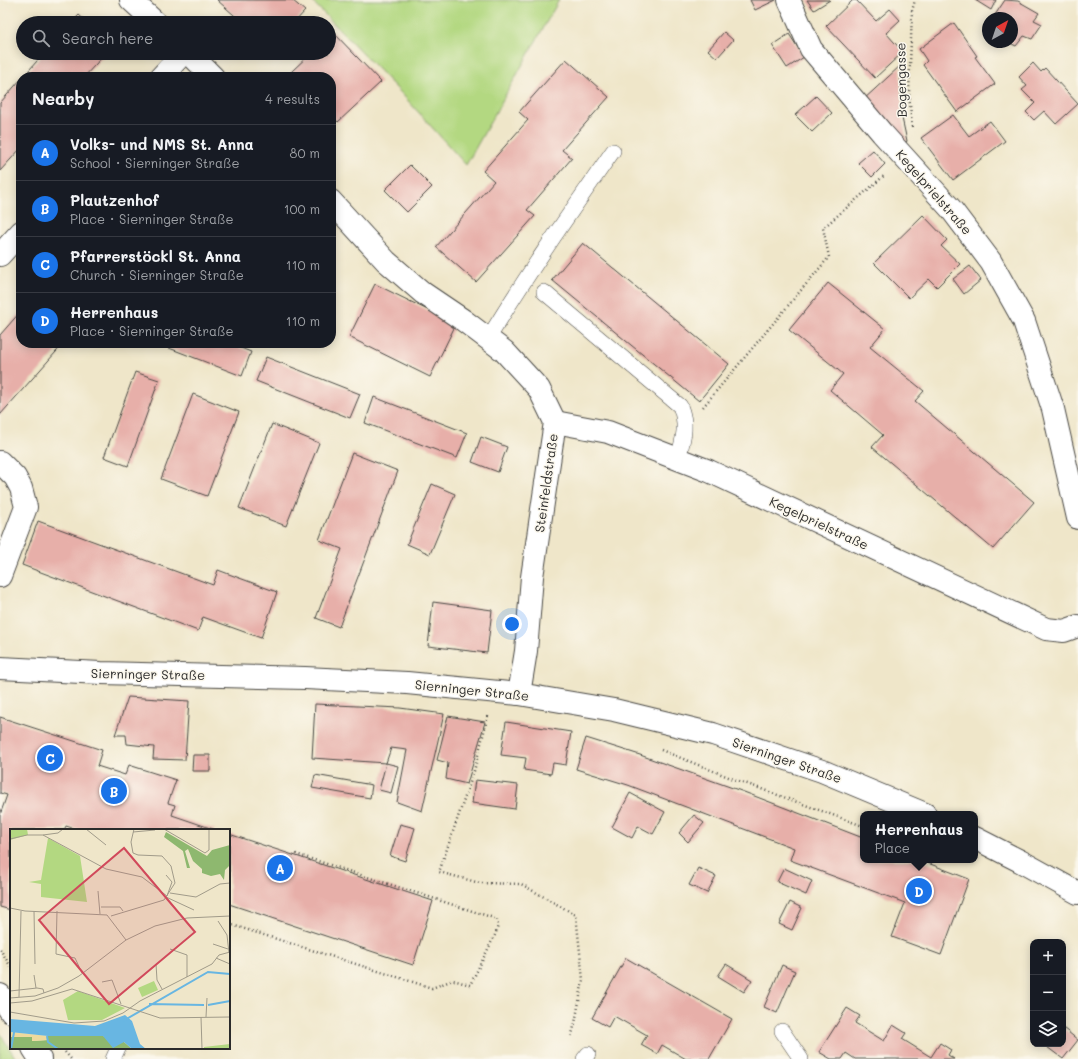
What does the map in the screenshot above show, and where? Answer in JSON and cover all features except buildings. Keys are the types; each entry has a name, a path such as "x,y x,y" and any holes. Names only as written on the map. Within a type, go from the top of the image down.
{"street":[{"path":"131,0 148,16"},
{"name":"Kegelprielstraße","path":"789,0 811,49 904,158 952,209 991,262 1024,321 1053,409 1078,518"},
{"path":"166,72 177,60"},
{"path":"196,60 208,72"},
{"name":"Steinfeldstraße","path":"336,206 386,261 423,293 488,338 504,351 539,389 555,422 532,577 526,651 519,694"},
{"path":"0,255 16,237"},
{"name":"Kegelprielstraße","path":"555,422 608,432 716,475 1046,629 1064,631 1078,626"},
{"path":"0,462 15,477 21,488 26,507 0,576"},
{"name":"Sierninger Straße","path":"0,668 101,673 399,682 519,694 614,710 713,734 822,771 918,811"},
{"path":"978,840 1078,893"},
{"path":"0,995 10,1010"},
{"path":"34,1049 40,1059"}],"lane":[{"path":"488,338 536,262 613,151"},
{"path":"544,292 680,406 684,416 685,429 678,459"},
{"path":"782,1031 801,1059"},
{"path":"113,1059 118,1049"}],"path":[{"name":"Bogengasse","path":"904,158 911,148 913,136 909,94 912,19 915,0"},
{"path":"706,404 829,257 823,228 879,180"},
{"path":"482,713 489,714 474,771 439,872 480,883 521,884 576,915 583,980 575,1023 569,1045"},
{"path":"656,748 731,778 860,825"},
{"path":"230,924 432,988 453,980 470,985 496,933 498,925 497,919 296,854"},
{"path":"0,949 10,965"}],"green space":[{"path":"311,0 559,0 466,165 402,94 336,26 336,16 326,16"},
{"path":"0,1033 16,1059 0,1059"}],"place":[{"name":"Pfarrerstöckl St. Anna","path":"50,758"},
{"name":"Plautzenhof","path":"114,791"},
{"name":"Volks- und NMS St. Anna","path":"280,868"},
{"name":"Herrenhaus","path":"919,891"}]}
